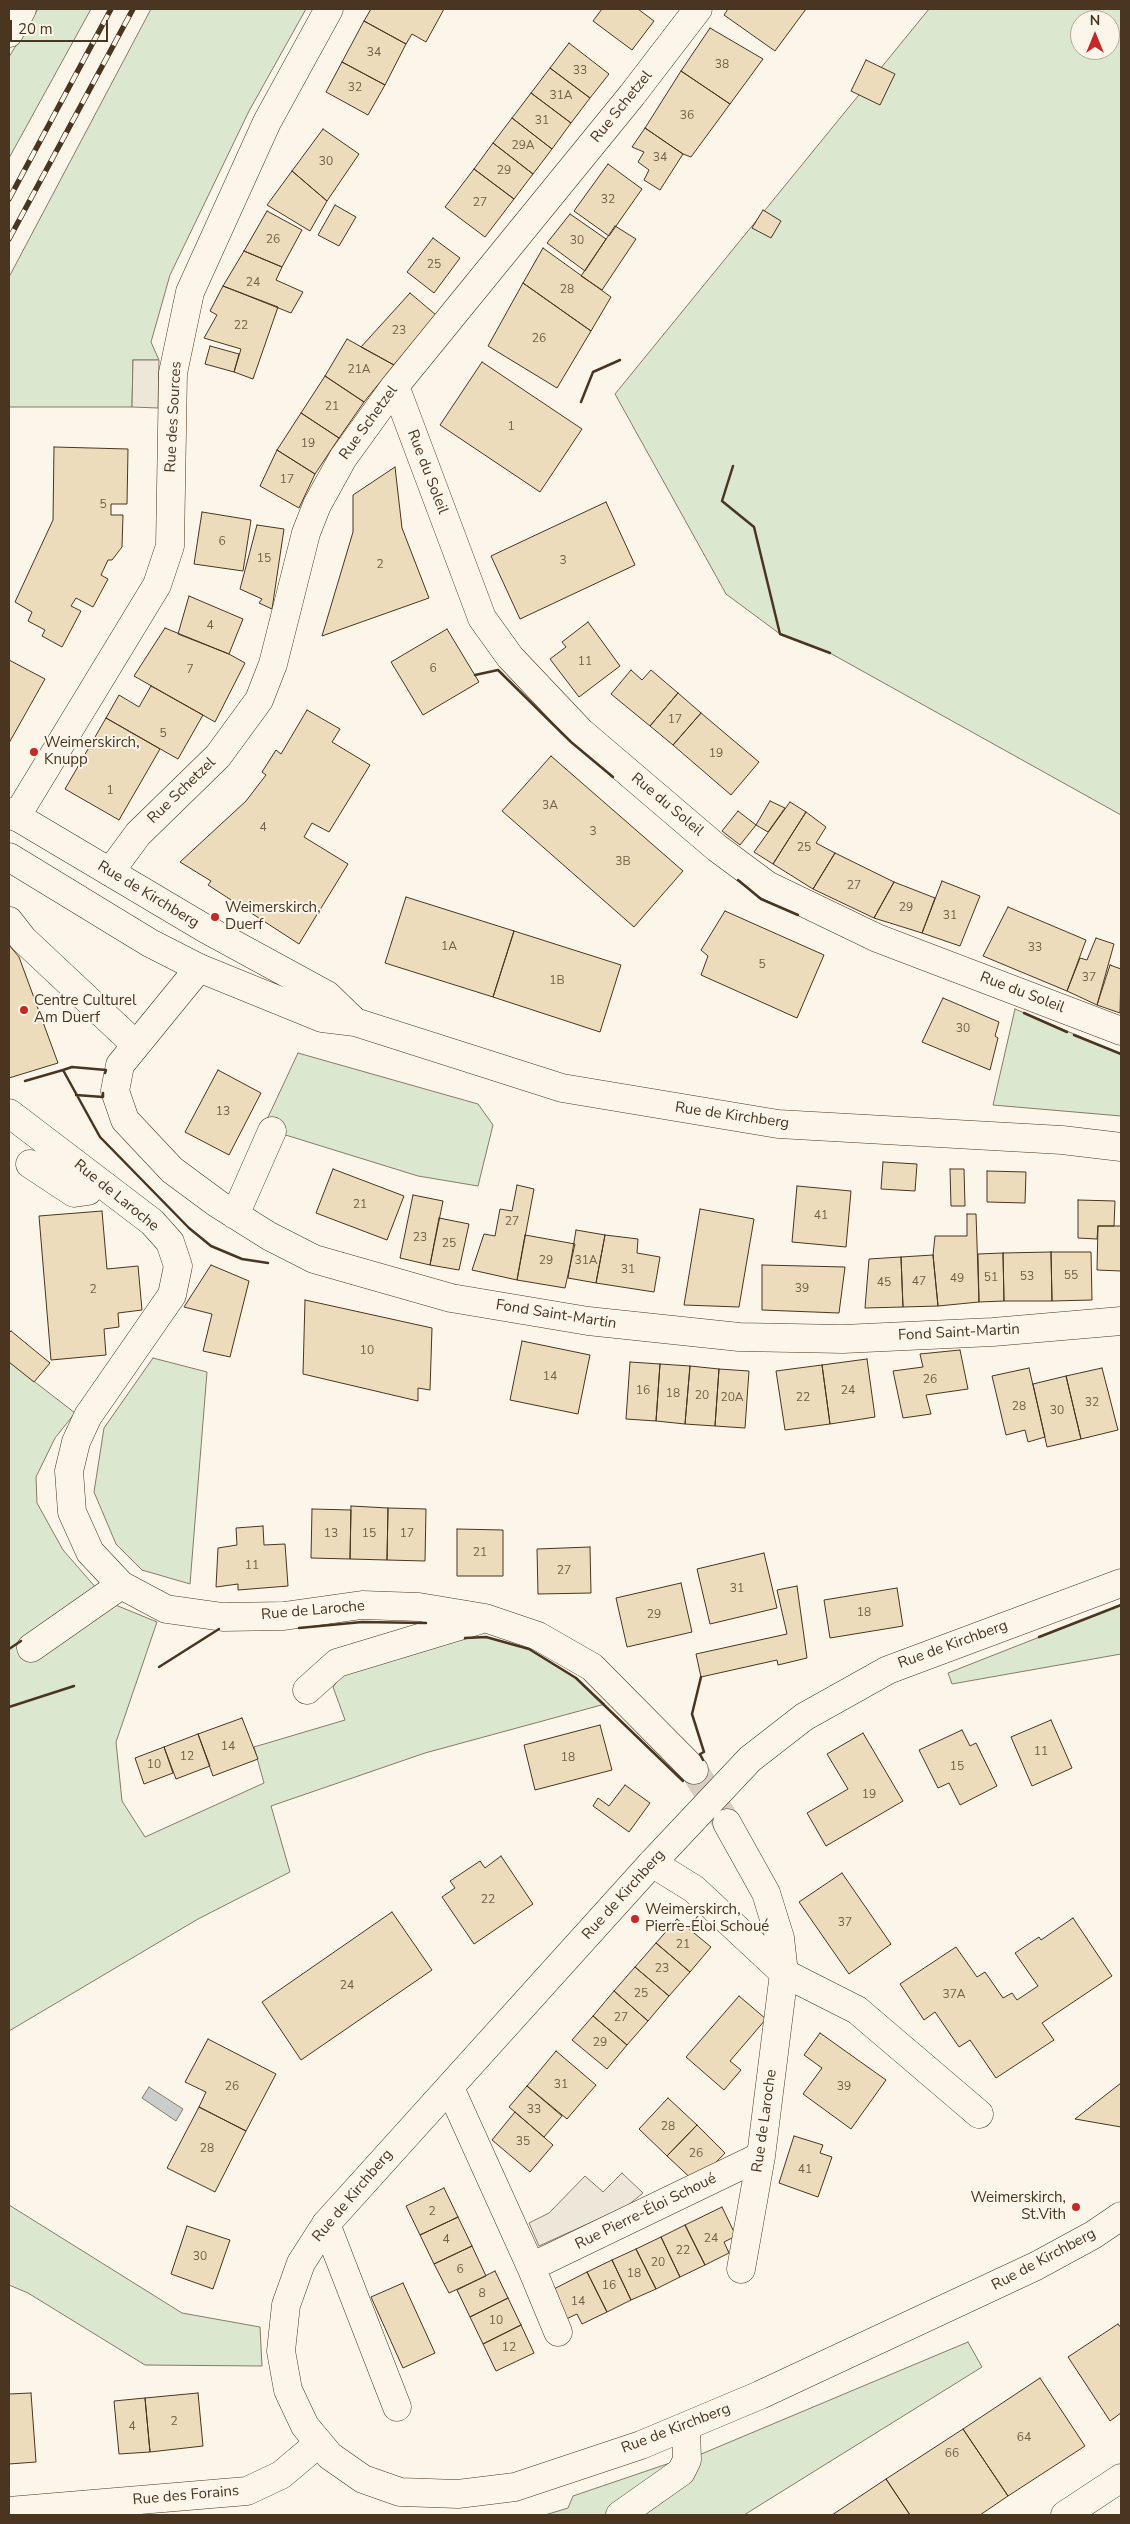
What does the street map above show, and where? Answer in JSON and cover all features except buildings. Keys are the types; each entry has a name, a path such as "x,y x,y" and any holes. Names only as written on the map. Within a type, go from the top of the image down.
{"street":[{"path":"9,33 22,9"},
{"name":"Rue des Sources","path":"11,819 157,584 170,546 174,373 190,292 268,122 329,9"},
{"name":"Rue Schetzel","path":"89,906 110,872 138,834 218,756 259,700 273,664 306,533 317,505 343,458 395,386 632,95 698,9"},
{"name":"Rue du Soleil","path":"395,386 482,618 510,658 581,732 717,848 768,885 877,938 1121,1031"},
{"name":"Rue de Kirchberg","path":"11,819 110,872 206,929 327,995 354,1022"},
{"name":"Rue de Kirchberg","path":"9,857 150,943 199,968 322,1018 354,1022 562,1088 722,1116 787,1124 1062,1140 1121,1147"},
{"path":"9,921 23,939 136,1045"},
{"name":"Fond Saint-Martin","path":"199,968 120,1065 115,1091 125,1120 172,1170 235,1215 269,1236 314,1259 451,1298 588,1321 739,1337 842,1338 993,1332 1121,1321"},
{"name":"Rue de Laroche","path":"9,1113 152,1222 170,1242 178,1266 172,1295 88,1416 76,1442 69,1471 72,1512 90,1552 121,1585 166,1609 223,1617 284,1616 362,1605 419,1607 485,1618 538,1636 592,1667 694,1770"},
{"path":"235,1215 272,1131"},
{"path":"30,1164 74,1193 88,1191 97,1180"},
{"name":"Rue de Kirchberg","path":"1121,1583 888,1670 804,1717 750,1759 652,1864 326,2224 298,2271 286,2305 281,2351 288,2390 305,2426 319,2443 330,2456 363,2479 400,2492 458,2494 515,2487 686,2428 983,2292 1068,2248 1121,2216"},
{"path":"31,1648 121,1585"},
{"path":"308,1690 337,1663 485,1618"},
{"name":"Rue de Laroche","path":"727,1823 742,1846 766,1893 780,1938 784,1973 761,2156 741,2269"},
{"path":"652,1864 694,1889 784,1973 857,2010 979,2114"},
{"path":"450,2088 531,2267 558,2332"},
{"name":"Rue Pierre-Éloi Schoué","path":"531,2267 761,2156"},
{"path":"326,2224 397,2407"},
{"path":"620,2515 681,2472 688,2460 686,2428"},
{"name":"Rue des Forains","path":"9,2511 247,2491 281,2475 319,2443"},
{"path":"1065,2515 1121,2478"}],"green space":[{"path":"38,9 91,9 9,158 9,57"},
{"path":"151,9 306,9 249,111 170,275 151,342 159,360 133,360 132,407 9,407 9,277"},
{"path":"929,9 1121,9 1121,815 830,653 780,634 726,594 615,394"},
{"path":"1015,1009 1121,1054 1121,1116 993,1105"},
{"path":"298,1053 478,1104 493,1125 478,1186 418,1176 263,1128"},
{"path":"153,1358 207,1372 190,1584 142,1570 116,1544 94,1492 104,1428"},
{"path":"9,1362 75,1413 55,1438 36,1477 37,1503 63,1550 104,1597 118,1606 157,1622 116,1742 122,1801 145,1837 264,1783 254,1747 345,1720 333,1687 346,1669 465,1638 486,1637 529,1649 576,1678 605,1704 425,1753 271,1806 290,1872 198,1919 9,2031"},
{"path":"1121,1605 1121,1654 952,1684 948,1673"},
{"path":"9,2205 182,2313 260,2327 262,2366 145,2365 28,2293 9,2285"},
{"path":"968,2342 982,2367 744,2515 620,2515 687,2460"},
{"path":"670,2463 669,2469 608,2515 545,2515 568,2508 573,2496"}],"shaded area":[{"path":"133,360 159,360 158,408 132,407"},
{"path":"149,2087 183,2109 176,2121 142,2098"},
{"path":"622,2173 643,2193 627,2206 539,2246 529,2223 549,2213 585,2176 603,2192"}],"tunnel":[{"path":"694,1770 725,1820"}],"railway":[{"path":"9,199 111,9"},
{"path":"9,239 133,9"}],"wall":[{"path":"581,402 593,372 620,360"},
{"path":"733,466 722,501 754,527 780,634 830,653"},
{"path":"475,675 498,670 571,742 613,777"},
{"path":"738,880 761,899 798,915"},
{"path":"1024,1013 1067,1032"},
{"path":"1074,1035 1121,1054"},
{"path":"63,1070 72,1067 106,1070 105,1073"},
{"path":"25,1081 63,1070 100,1137 189,1228 211,1246 242,1259 268,1263"},
{"path":"76,1095 103,1097 103,1093"},
{"path":"1039,1637 1121,1605"},
{"path":"299,1628 362,1622 426,1623"},
{"path":"159,1667 219,1629"},
{"path":"465,1638 486,1637 529,1649 576,1678 683,1781"},
{"path":"9,1649 21,1641"},
{"path":"701,1677 692,1714 704,1752 700,1754 703,1760"},
{"path":"9,1707 74,1686"}],"place":[{"name":"Weimerskirch, Knupp","path":"34,752"},
{"name":"Weimerskirch, Duerf","path":"215,917"},
{"name":"Centre Culturel Am Duerf","path":"24,1010"},
{"name":"Weimerskirch, Pierre-Éloi Schoué","path":"635,1919"},
{"name":"Weimerskirch, St.Vith","path":"1076,2207"}]}
